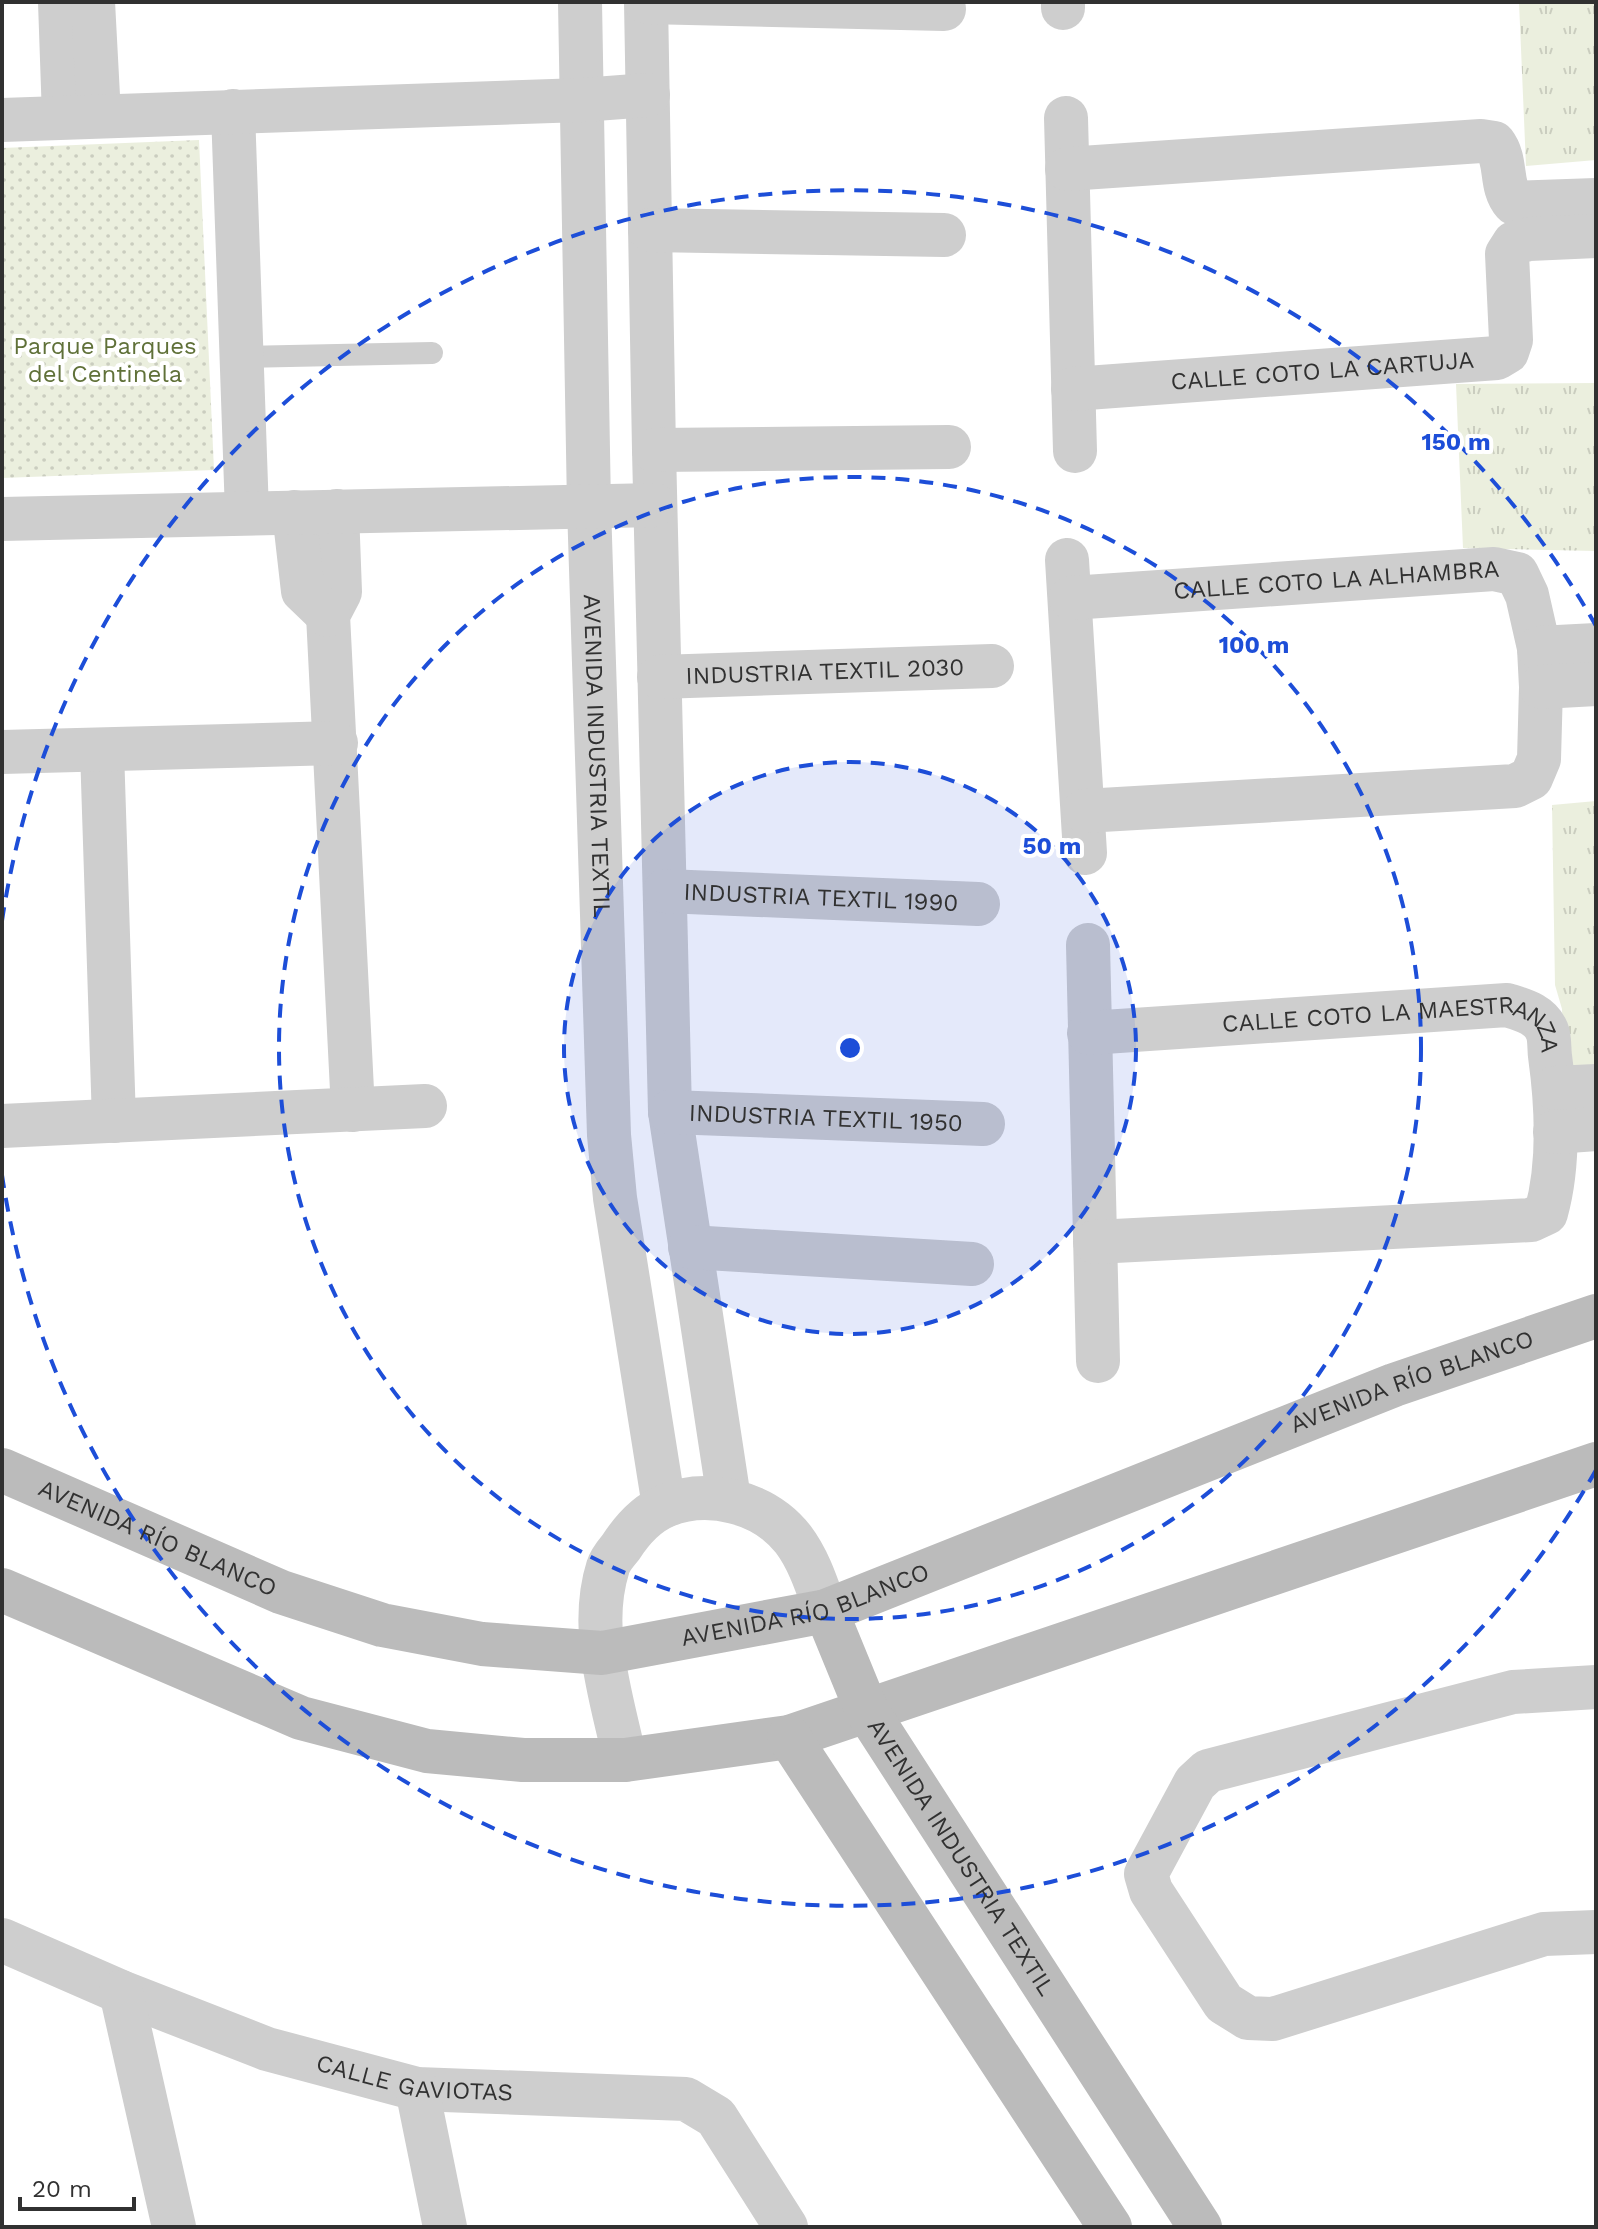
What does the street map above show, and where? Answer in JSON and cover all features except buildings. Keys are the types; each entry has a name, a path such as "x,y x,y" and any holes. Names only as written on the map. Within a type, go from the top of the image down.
{"street":[{"path":"60,2 81,116"},
{"path":"81,116 93,2"},
{"name":"AVENIDA INDUSTRIA TEXTIL","path":"580,2 589,506 609,1135 615,1198 664,1506"},
{"path":"729,1499 670,1112 646,2 944,9"},
{"path":"2,120 582,100 648,95"},
{"path":"233,111 247,513"},
{"path":"1066,118 1075,451"},
{"name":"CALLE COTO LA CARTUJA","path":"1067,169 1481,141 1494,143 1502,153 1506,194 1514,223 1507,254 1511,340 1507,352 1497,358 1073,389"},
{"path":"1596,200 1514,223 1529,239 1596,236"},
{"path":"650,230 944,235"},
{"path":"654,450 949,447"},
{"path":"2,519 655,505"},
{"path":"337,511 340,592 328,615 353,1110"},
{"path":"294,512 303,591 328,615"},
{"name":"CALLE COTO LA ALHAMBRA","path":"1494,569 1517,574 1527,595 1540,667 1539,759 1531,778 1515,786 1085,832 1069,579 1494,569"},
{"path":"1540,667 1596,645"},
{"name":"INDUSTRIA TEXTIL 2030","path":"659,677 992,666"},
{"path":"1540,667 1596,684"},
{"path":"2,752 336,743"},
{"path":"102,750 114,1121"},
{"name":"INDUSTRIA TEXTIL 1990","path":"665,891 978,904"},
{"path":"1088,945 1098,1361"},
{"name":"CALLE COTO LA MAESTRANZA","path":"1089,1033 1507,1005 1531,1012 1547,1030 1575,1087 1576,1130 1546,1213 1531,1220 1095,1242"},
{"path":"2,1126 425,1106"},
{"name":"INDUSTRIA TEXTIL 1950","path":"670,1112 983,1124"},
{"path":"690,1247 972,1264"},
{"name":"AVENIDA RÍO BLANCO","path":"2,1470 281,1592 382,1625 482,1644 602,1653 826,1611 1394,1385 1596,1316"},
{"path":"2,1590 301,1718 427,1751 523,1760 625,1760 789,1737 1596,1464"},
{"name":"AVENIDA INDUSTRIA TEXTIL","path":"625,1760 602,1653 600,1609 609,1564 634,1527 664,1506 693,1499 729,1499 760,1511 792,1537 812,1573 867,1711 1200,2227"},
{"path":"1596,1687 1513,1692 1208,1771 1195,1783 1146,1874 1151,1891 1224,2003 1248,2018 1273,2019 1544,1934 1596,1932"},
{"path":"789,1737 1110,2227"},
{"name":"CALLE GAVIOTAS","path":"2,1940 121,1992 267,2049 417,2089 686,2099 716,2117 786,2227"},
{"path":"121,1992 174,2227"},
{"path":"417,2089 445,2227"}],"lane":[{"path":"242,357 432,353"}],"green space":[{"path":"1519,2 1596,2 1596,160 1526,166"},
{"name":"Parque Parques del Centinela","path":"199,140 214,470 2,478 2,148"},
{"path":"1596,383 1596,551 1463,548 1456,384"},
{"path":"1596,801 1596,1067 1564,1070 1562,1009 1555,985 1552,805"}]}
